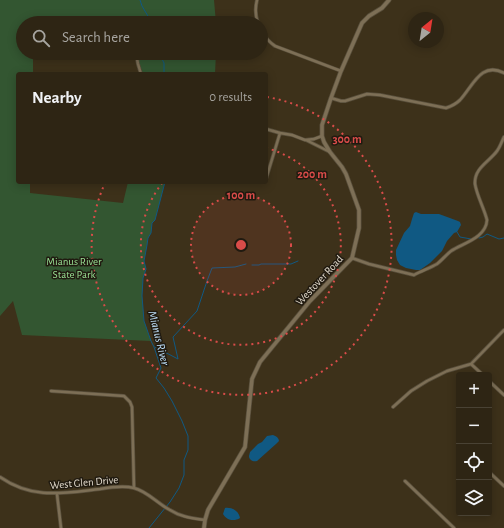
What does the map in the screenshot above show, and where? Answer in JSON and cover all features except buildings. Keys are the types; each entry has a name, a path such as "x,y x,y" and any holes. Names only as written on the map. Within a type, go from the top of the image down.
{"street":[{"path":"256,16 255,7 258,0"},
{"path":"306,140 322,136 322,125 331,98 362,23 369,16 382,8 389,0"},
{"path":"268,40 275,46 341,71"},
{"path":"137,60 140,72"},
{"path":"331,98 345,101 367,94 380,94 444,108 460,101 478,76 485,72 497,69 504,73"},
{"path":"268,130 306,140 330,152"},
{"path":"268,172 280,133"},
{"name":"Westover Road","path":"204,528 208,510 245,447 252,379 260,362 310,301 352,258 359,228 359,210 346,174 330,152 322,136"},
{"path":"352,258 369,264 414,275 438,263 450,252 478,236 487,224 487,220 476,189 476,176 482,165 497,150 504,137"},
{"path":"393,408 416,388 431,379 447,371 471,364 504,330"},
{"path":"471,364 480,372"},
{"path":"492,384 504,396"},
{"path":"51,391 124,396 130,402 132,407 134,488"},
{"path":"492,475 504,486"},
{"name":"West Glen Drive","path":"0,477 15,486 40,493 57,494 122,486 134,488 142,491 170,510 183,516 205,520"},
{"path":"405,481 454,528"},
{"path":"57,494 61,528"}],"green space":[{"name":"Mianus River State Park","path":"0,0 214,0 215,16 16,16 16,60 33,60 33,72 16,72 16,184 30,184 30,193 123,203 128,184 164,184 155,220 152,223 151,233 148,238 144,261 146,269 143,278 142,295 144,321 151,341 22,335 13,301 0,316"},
{"path":"138,60 216,60 215,72 142,72"}],"water":[{"path":"416,212 421,214 439,214 460,222 461,225 457,232 454,233 447,241 442,251 430,263 420,270 406,268 400,265 396,255 396,250 404,233 410,226 414,213"},
{"path":"273,435 277,437 279,441 257,461 250,460 250,452 267,436"},
{"path":"225,508 235,510 240,518 233,520 226,518 223,514"}],"waterway":[{"name":"Mianus River","path":"140,0 148,16"},
{"name":"Mianus River","path":"162,60 164,72"},
{"name":"Mianus River","path":"149,528 179,488 184,475 184,460 188,450 188,436 182,421 172,401 156,378 161,368 144,321 142,296 143,278 146,269 144,261 148,238 151,233 152,223 155,220 164,184"},
{"path":"457,232 460,237 471,239"},
{"path":"479,238 487,234 499,239 504,238"},
{"path":"252,265 291,264 298,261"},
{"path":"155,347 178,359 173,337 197,311 212,268 235,267 246,264"}]}
